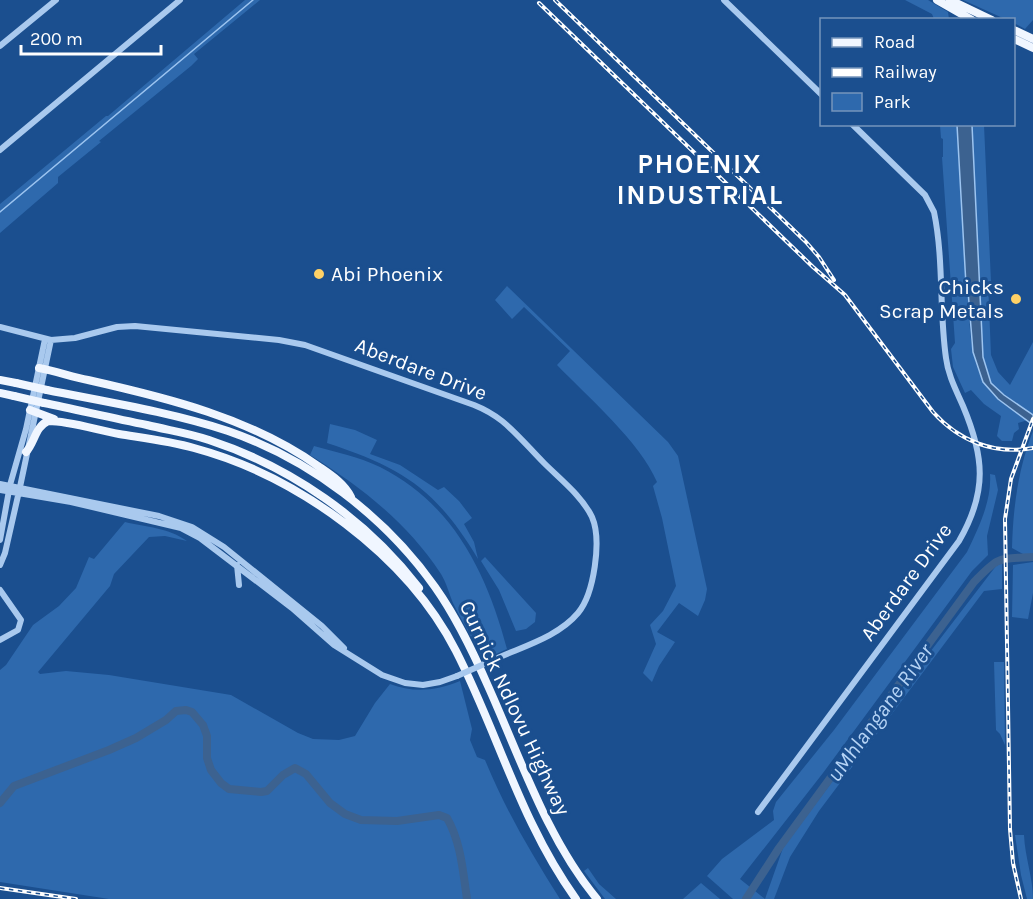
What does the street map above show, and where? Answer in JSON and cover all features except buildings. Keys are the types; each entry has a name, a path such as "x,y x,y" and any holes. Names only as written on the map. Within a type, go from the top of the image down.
{"main road":[{"path":"950,0 973,15"},
{"path":"938,1 973,15"},
{"path":"1015,31 1031,40"},
{"path":"1015,39 1031,40"},
{"path":"42,369 163,398 262,432 332,476 347,490 353,501"},
{"name":"Curnick Ndlovu Highway","path":"0,380 198,422 227,431 263,445 299,464 353,501 407,551 448,607 466,638 556,838 578,874 597,899"},
{"name":"Curnick Ndlovu Highway","path":"0,393 190,435 244,452 308,486 366,532 414,581 458,647 540,832 557,863 582,899"},
{"path":"33,411 70,424"},
{"path":"26,452 31,447 39,427 44,422 53,421 176,443 249,467 332,514 381,555 423,600 454,648 471,681 536,833 550,861 576,899"}],"street":[{"path":"0,46 56,0"},
{"path":"0,150 180,0"},
{"path":"724,0 820,93"},
{"name":"Aberdare Drive","path":"758,812 959,540 972,515 979,493 979,460 975,436 947,366 934,212 925,195 854,126"},
{"name":"Aberdare Drive","path":"0,327 48,340 75,338 117,327 135,326 279,340 324,351 474,405 496,416 586,508 595,525 597,543 588,593 578,613 555,631 458,676 433,684 405,683 382,675 336,642"},
{"path":"0,565 20,490 48,340"},
{"path":"0,540 9,489 33,411"},
{"path":"0,484 9,489"},
{"path":"0,490 20,490 179,521 208,536 322,626 336,642"},
{"path":"120,510 181,528 200,538 336,642"},
{"path":"237,565 239,585"},
{"path":"0,590 21,620 18,630 0,640"}],"green space":[{"path":"245,0 260,0 194,54 198,59 191,66 99,141 101,142 58,177 58,183 0,233 0,204"},
{"path":"905,0 928,0 948,12 949,18 934,18 932,14"},
{"path":"963,0 1033,0 1033,20 1025,29 1015,24 1015,18 1003,18"},
{"path":"940,126 957,126 966,285 970,334 976,362 988,387 997,398 1028,420 1018,423 1019,429 1014,433 1012,441 1002,441 997,436 1001,416 984,404 971,390 965,393 953,367 951,349 955,343 942,157 943,139"},
{"path":"972,126 984,126 991,282 988,282 991,355 998,372 1010,385 1033,342 1033,415 991,383 983,357"},
{"path":"507,286 668,442 678,456 707,589 698,616 679,603 657,632 675,642 659,666 652,682 643,673 656,644 650,625 663,611 676,586 653,486 657,482 639,451 557,365 570,351 524,307 512,319 495,300"},
{"path":"330,424 355,430 377,440 370,454 400,465 438,490 444,487 472,518 464,524 474,542 478,559 447,515 415,484 377,462 327,443"},
{"path":"1033,431 1033,554 1023,554 1012,548 1014,518 1020,474"},
{"path":"314,446 380,467 406,482 428,500 464,544 478,568 499,621 507,649 483,660 453,603 443,577 428,555 382,507 310,455"},
{"path":"990,474 995,475 998,490 987,536 988,555 972,571 823,773 740,879 765,899 733,899 707,876 722,859 774,820 773,811 776,802 834,730 967,552 987,504"},
{"path":"125,522 165,531 187,541 165,536 149,537 114,574 110,586 38,672 40,674 66,671 109,675 231,695 298,733 313,739 339,740 355,736 375,703 390,684 407,689 425,690 460,681 472,729 470,740 477,757 485,760 501,796 539,866 560,899 109,899 0,882 0,670 6,665 33,625 59,606 76,588 89,557 94,559"},
{"path":"485,557 536,613 535,622 526,629 516,631 499,590 481,561"},
{"path":"1033,562 1033,593 1028,619 1012,617 1013,565"},
{"path":"1002,563 1002,589 984,591 819,811 790,857 774,899 765,899 783,848 996,566"},
{"path":"994,662 1004,662 1005,745 996,730"},
{"path":"1015,835 1024,835 1033,899 1027,899"},
{"path":"588,868 599,884 616,899 605,899 584,871"},
{"path":"701,883 720,899 683,899"}],"shaded area":[{"path":"957,126 972,126 983,357 991,383 1033,415 1033,425 998,399 983,382 973,352 966,285"}],"waterway":[{"path":"0,212 253,0"},
{"name":"uMhlangane River","path":"746,899 779,848 974,582 999,560 1033,557"},
{"name":"uMhlangane River","path":"0,803 14,786 109,750 136,738 166,720 176,711 186,710 192,712 203,725 207,736 207,758 211,770 229,789 267,791 283,775 295,768 306,774 330,803 345,814 361,820 397,821 439,815 447,818 458,847 467,899"}],"railway":[{"path":"555,0 806,242 834,280"},
{"path":"539,3 813,267 845,295 933,412 943,422 978,444 1005,449 1033,448"},
{"path":"1021,899 1013,863 1010,829 1005,519 1011,479 1033,419"},
{"path":"0,888 76,899"}],"place":[{"name":"Abi Phoenix","path":"319,274"},
{"name":"Chicks Scrap Metals","path":"1016,299"}],"district":[{"name":"PHOENIX INDUSTRIAL","path":"700,180"}]}
